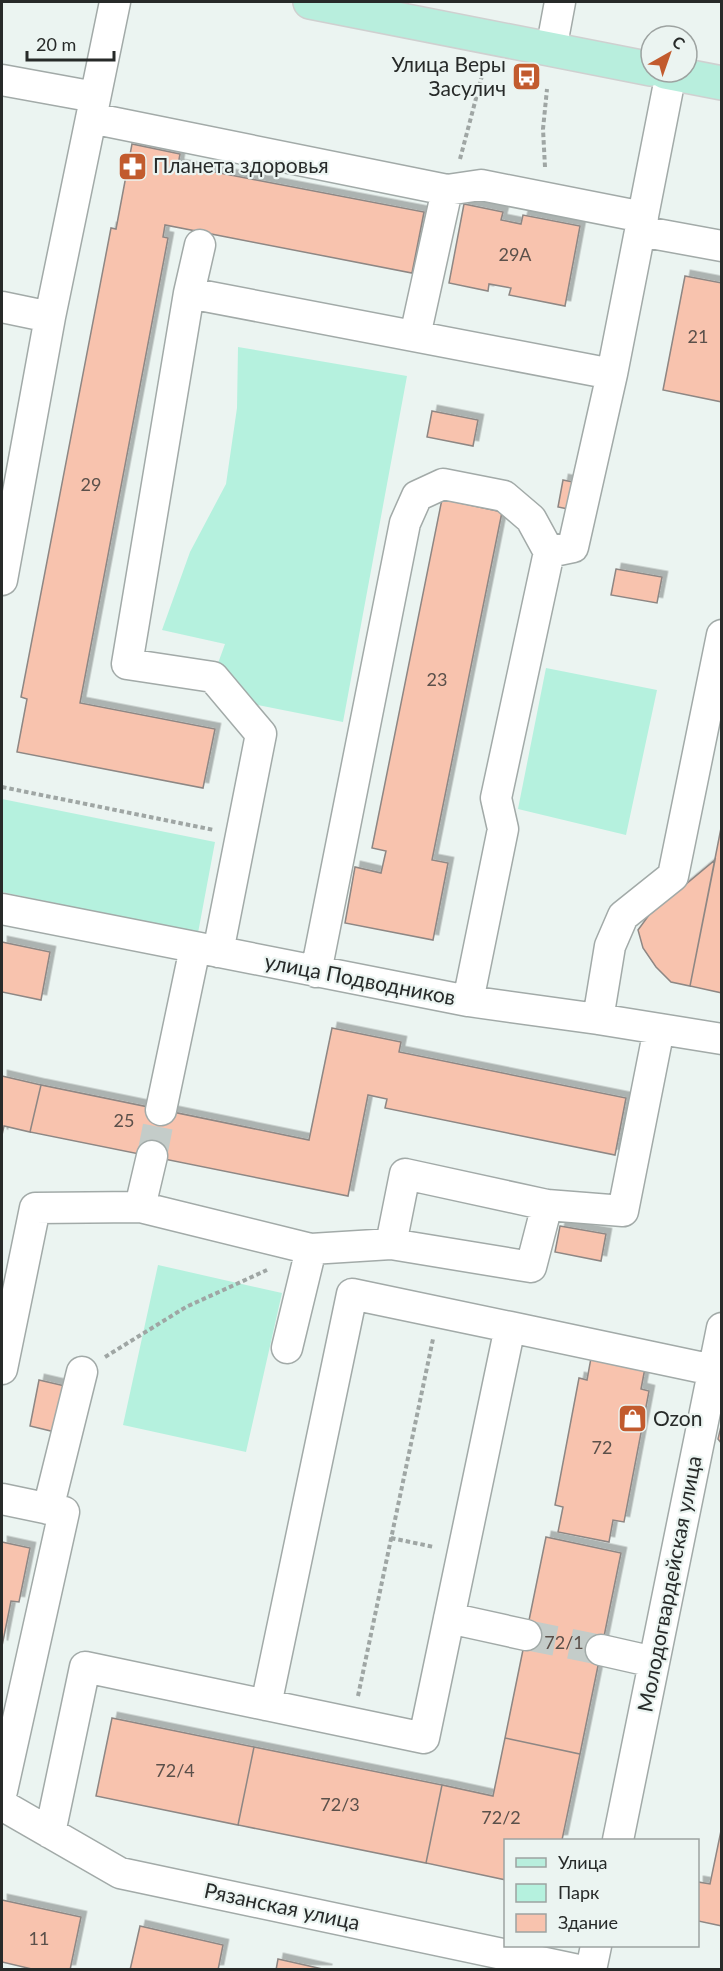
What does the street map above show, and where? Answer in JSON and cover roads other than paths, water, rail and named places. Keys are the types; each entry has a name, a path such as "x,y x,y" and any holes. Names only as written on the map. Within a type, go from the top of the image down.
{"main road":[{"path":"310,2 639,67"},
{"path":"699,79 722,83"}],"street":[{"path":"2,580 50,317 115,2"},
{"path":"551,50 560,2"},
{"path":"2,80 93,108 447,190 481,185 546,198 722,246"},
{"path":"549,552 573,547 612,374 641,224 660,84"},
{"path":"415,336 447,190"},
{"path":"161,1110 241,836 261,734 213,677 127,664 189,293 200,245"},
{"path":"189,293 612,374"},
{"path":"2,307 50,317"},
{"path":"316,972 405,523 417,495 443,484 504,495 531,519 549,552 496,798 503,829 468,1001"},
{"path":"598,1018 610,946 622,916 673,876 722,635"},
{"name":"улица Подводников","path":"2,909 468,1001 598,1018 722,1039"},
{"path":"391,1244 405,1174 547,1205 623,1211 659,1029"},
{"path":"140,1207 152,1156"},
{"path":"2,1369 35,1208 140,1207 312,1250 391,1244 531,1267 547,1205"},
{"path":"286,1348 312,1250"},
{"path":"266,1705 352,1294 713,1370"},
{"path":"50,1833 85,1667 424,1738 510,1327"},
{"name":"Молодогвардейская улица","path":"618,1839 722,1328"},
{"path":"48,1509 82,1372"},
{"path":"2,1499 64,1512 2,1791"},
{"path":"449,1618 526,1635"},
{"path":"601,1650 654,1662"},
{"name":"Рязанская улица","path":"2,1805 120,1874 578,1970"},
{"path":"591,1970 596,1947"}],"tunnel":[{"path":"152,1156 161,1110"},
{"path":"526,1635 601,1650"}],"place":[{"name":"Улица Веры Засулич","path":"527,77"},
{"name":"Планета здоровья","path":"132,166"},
{"name":"Ozon","path":"632,1419"}]}
